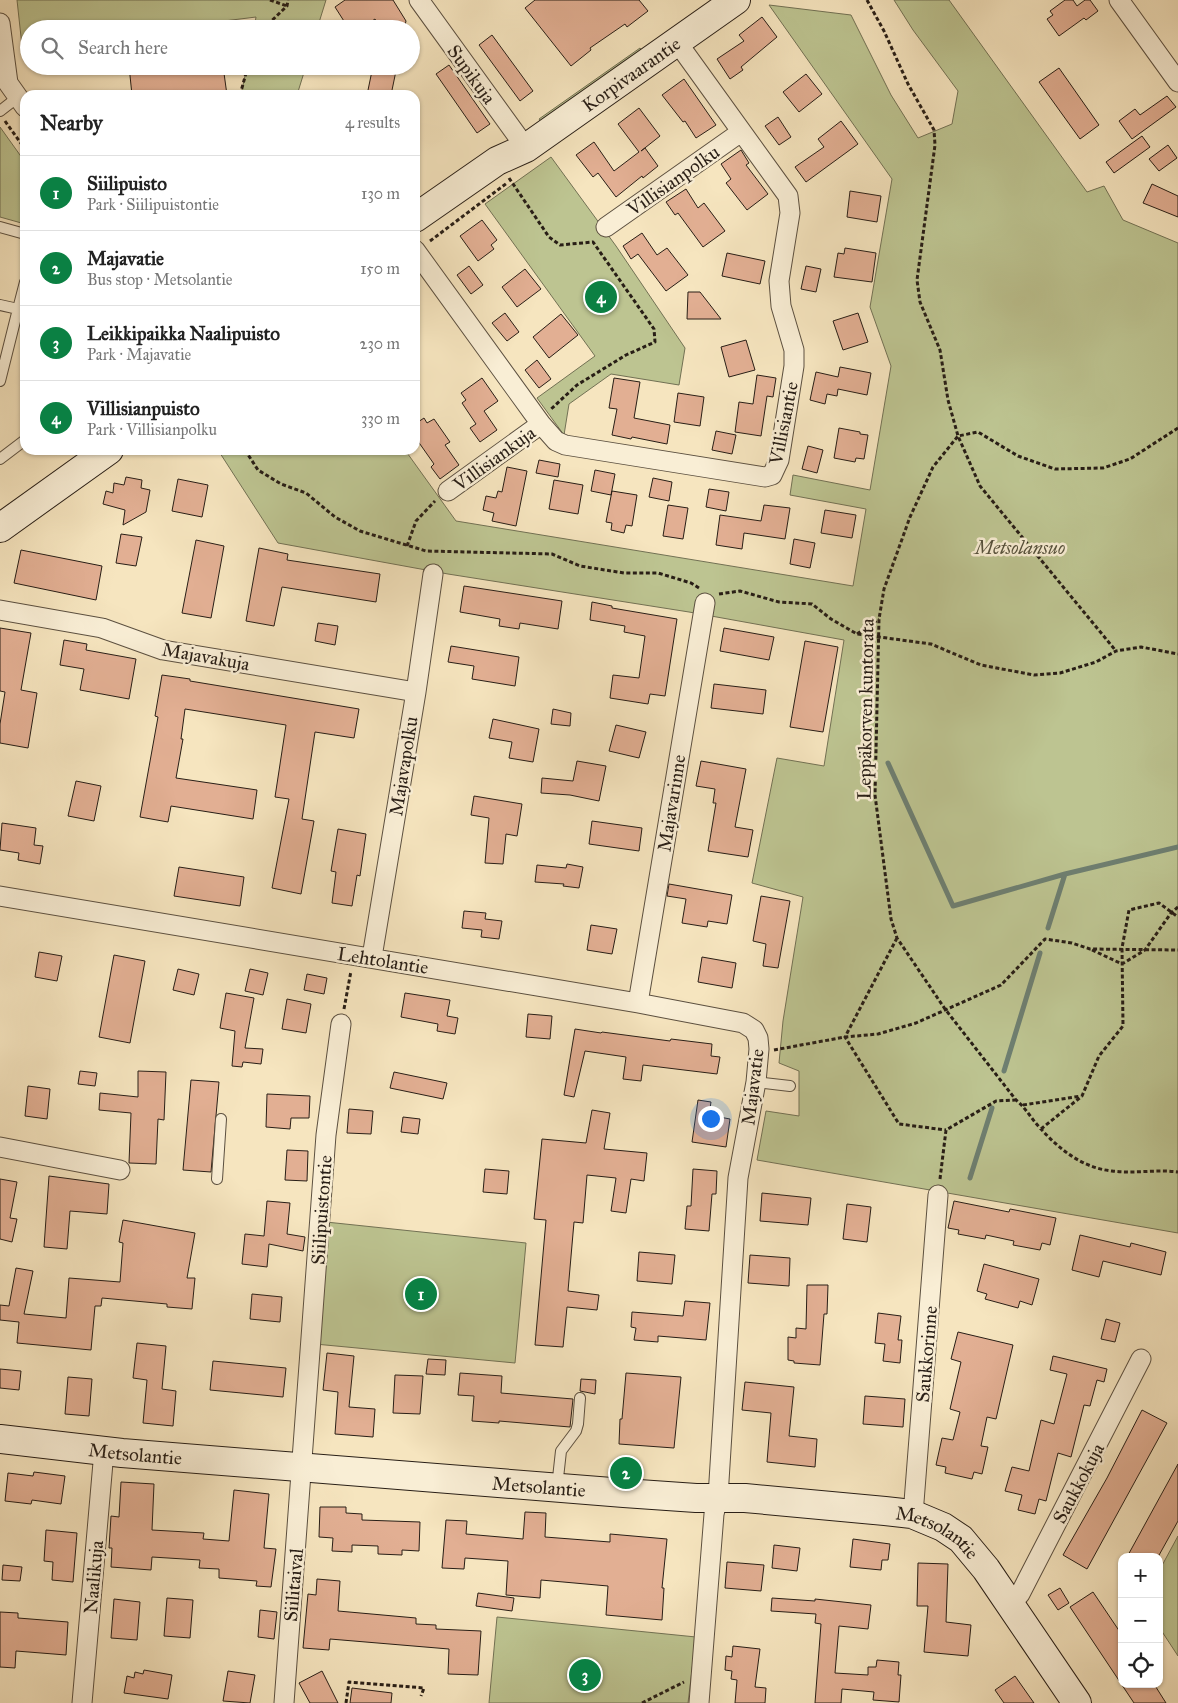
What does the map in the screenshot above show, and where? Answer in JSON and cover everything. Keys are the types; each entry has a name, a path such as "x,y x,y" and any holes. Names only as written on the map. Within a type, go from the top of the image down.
{"street":[{"name":"Supikuja","path":"419,0 526,148"},
{"name":"Korpivaarantie","path":"420,215 497,161 526,148 736,0"},
{"path":"1119,0 1178,82"},
{"path":"0,23 8,83 20,101"},
{"name":"Villisiantie","path":"420,254 541,424 556,441 564,445 765,478 772,475 779,460 794,366 794,350 781,306 779,281 790,205 788,196 677,42"},
{"name":"Villisianpolku","path":"606,227 741,132"},
{"name":"Korpivaarantie","path":"420,243 506,174 526,148"},
{"name":"Villisiankuja","path":"448,492 541,424"},
{"path":"0,528 102,455"},
{"name":"Majavapolku","path":"362,956 416,692 433,574"},
{"name":"Majavarinne","path":"638,1003 708,596"},
{"name":"Majavakuja","path":"0,610 102,628 163,650 416,692"},
{"name":"Lehtolantie","path":"0,896 638,1003 743,1023 754,1030 758,1044"},
{"name":"Siilipuistontie","path":"302,1467 326,1135 341,1024"},
{"name":"Majavatie","path":"699,1703 714,1514 718,1497 738,1178 756,1082 758,1044"},
{"path":"0,1147 120,1170"},
{"name":"Saukkorinne","path":"912,1514 938,1194"},
{"name":"Saukkokuja","path":"1011,1604 1020,1594 1141,1359"},
{"name":"Metsolantie","path":"0,1438 104,1451 557,1488 696,1498 754,1499 912,1514 943,1527 961,1539 986,1569 1011,1604 1077,1703"},
{"name":"Naalikuja","path":"82,1703 104,1451"},
{"name":"Siilitaival","path":"284,1703 302,1467"}],"lane":[{"path":"0,112 20,102"},
{"path":"0,227 20,233"},
{"path":"0,381 20,301"},
{"path":"0,305 18,309"},
{"path":"0,459 20,444"},
{"path":"756,1082 790,1086"},
{"path":"217,1180 221,1119"},
{"path":"557,1488 560,1451 576,1431 580,1398"}],"path":[{"path":"270,0 286,6"},
{"path":"273,20 286,6 288,0"},
{"path":"867,0 884,31 908,84 934,130 935,145 917,280 920,302 940,350 948,400 958,436 980,486 1116,651"},
{"path":"241,90 246,75"},
{"path":"0,112 20,142"},
{"path":"420,243 510,180 549,237 560,245 593,242 654,329 655,342 626,355 578,385 552,407 541,424"},
{"path":"958,436 978,432 1018,456 1055,468 1103,468 1130,459 1178,428"},
{"name":"Leppäkorven kuntorata","path":"958,436 933,467 910,518 884,589 879,619 874,795 891,920 897,938 945,1009 1016,1100 1041,1129 1072,1158 1095,1168 1114,1172 1165,1170 1178,1172"},
{"path":"248,455 258,470 281,484 306,493 335,517 360,531 426,551 552,554 580,566 658,574 691,583 708,596 740,591 780,602 812,604 831,619 858,634 930,644 981,664 1034,675 1060,673 1096,662 1116,651 1141,647 1178,654"},
{"path":"407,546 416,521 432,502 448,492"},
{"path":"858,634 879,619"},
{"path":"1041,1129 1082,1096 1099,1056 1123,1026 1122,948 1129,910 1159,902 1178,917"},
{"path":"1122,964 1145,950 1171,913 1178,907"},
{"path":"845,1036 897,938"},
{"path":"758,1044 770,1051 845,1036 878,1034 916,1023 1001,985 1047,940 1072,943 1122,964"},
{"path":"1090,949 1178,950"},
{"path":"341,1024 362,956"},
{"path":"845,1036 899,1124 946,1130 996,1101 1016,1100"},
{"path":"1022,1105 1082,1096"},
{"path":"938,1194 946,1130"},
{"path":"642,1703 674,1686 701,1676"},
{"path":"346,1703 349,1682 424,1688 422,1696"}],"green space":[{"path":"17,0 326,0 320,20 256,20 256,17 232,20 20,20 20,28"},
{"name":"Metsolansuo","path":"894,0 949,0 1087,192 1104,186 1123,220 1178,243 1178,1233 757,1160 766,1111 799,1116 799,1071 779,1063 783,1021 803,897 752,883 777,758 824,766 844,640 689,612 448,574 278,543 221,455 409,455 456,521 853,586 866,509 790,495 793,475 870,490 891,366 870,307 892,179 769,5 851,15 891,95 918,138 952,124 958,91 913,30"},
{"path":"640,48 642,51 542,123 539,119"},
{"path":"245,75 303,75 299,90 242,90"},
{"path":"0,127 20,155 20,223 0,217"},
{"path":"551,157 616,246 685,348 679,385 611,374 569,404 564,435 537,398 595,356 485,204"},
{"path":"326,1222 526,1243 515,1363 315,1344"},
{"path":"1178,1536 1178,1656 1163,1633 1163,1564"},
{"path":"497,1617 696,1637 688,1703 489,1703"}],"building":[{"path":"345,0 393,0 405,20 343,20 335,7"},
{"path":"535,0 639,0 648,11 627,27 625,24 590,48 591,50 571,66 525,8"},
{"path":"1065,0 1073,0 1077,6 1085,0 1090,0 1098,11 1086,20 1084,18 1059,36 1047,19 1053,15 1050,11"},
{"path":"762,17 777,37 741,67 743,70 730,79 717,59 744,41 739,35"},
{"path":"492,35 533,91 520,101 479,45"},
{"path":"449,65 490,124 477,133 436,74"},
{"path":"1059,68 1099,125 1080,139 1039,82"},
{"path":"806,74 822,94 799,112 783,92"},
{"path":"130,75 224,75 226,90 131,90"},
{"path":"371,75 395,75 392,90 368,90"},
{"path":"684,79 716,125 696,138 685,121 683,122 662,95"},
{"path":"1167,96 1176,107 1132,139 1119,121 1135,109 1140,115"},
{"path":"639,108 660,136 641,151 645,148 658,166 616,197 598,173 593,177 576,155 594,142 614,171 639,152 618,124"},
{"path":"778,117 791,137 779,145 765,126"},
{"path":"841,121 858,144 806,182 795,167 824,147 818,139"},
{"path":"1142,136 1150,147 1114,173 1106,162"},
{"path":"1168,145 1177,158 1159,171 1149,159"},
{"path":"741,150 749,163 746,165 768,194 747,210 726,183 731,179 721,164"},
{"path":"1152,184 1178,196 1178,217 1143,203"},
{"path":"686,189 698,208 704,203 725,231 703,247 678,213 675,215 666,202"},
{"path":"850,191 881,196 877,222 847,217"},
{"path":"482,220 497,240 491,245 494,249 478,261 460,236"},
{"path":"642,233 657,255 667,248 688,275 666,291 638,254 631,259 623,246"},
{"path":"845,248 876,253 872,282 834,277 838,253 844,254"},
{"path":"727,253 765,261 760,284 722,276"},
{"path":"469,266 483,285 471,294 457,275"},
{"path":"806,266 821,269 816,292 801,289"},
{"path":"525,269 541,289 517,307 502,287"},
{"path":"688,292 700,292 721,319 687,319"},
{"path":"505,313 519,332 507,341 492,323"},
{"path":"858,313 868,342 843,350 833,321"},
{"path":"561,314 578,335 549,358 533,337"},
{"path":"746,340 755,370 729,377 721,347"},
{"path":"537,360 551,379 539,388 525,370"},
{"path":"840,367 871,373 867,395 838,389 837,396 827,394 825,404 810,400 816,372 838,377"},
{"path":"757,375 776,378 773,397 767,396 761,436 735,432 739,402 753,404"},
{"path":"482,378 498,401 484,411 497,430 480,442 470,428 476,424 462,403 466,400 461,393"},
{"path":"614,378 640,382 634,418 670,425 667,444 612,435 617,409 609,408"},
{"path":"678,393 704,397 700,426 674,422"},
{"path":"424,418 427,423 434,419 450,442 445,445 459,465 440,479 431,467 434,464 420,444 420,421"},
{"path":"839,428 868,435 864,459 856,458 855,462 834,458"},
{"path":"716,431 736,435 732,454 712,450"},
{"path":"808,446 823,450 817,473 802,469"},
{"path":"539,460 560,464 558,477 536,473"},
{"path":"507,467 527,471 516,526 492,521 494,513 483,510 486,496 496,498 498,491 502,492"},
{"path":"595,470 615,474 611,495 591,491"},
{"path":"126,477 142,480 141,488 150,490 146,512 123,525 125,510 103,504 106,491 113,493 114,483 124,485"},
{"path":"653,478 672,482 669,501 649,497"},
{"path":"178,479 208,485 202,517 172,511"},
{"path":"554,480 583,485 578,514 549,509"},
{"path":"709,489 729,492 726,511 706,507"},
{"path":"612,491 637,495 632,526 626,525 624,533 611,530 612,523 606,522"},
{"path":"668,505 688,508 683,539 663,536"},
{"path":"764,505 790,508 785,539 744,533 742,549 716,545 720,515 761,521"},
{"path":"825,510 856,515 852,538 821,533"},
{"path":"121,534 142,537 136,566 116,563"},
{"path":"794,539 815,543 810,568 790,564"},
{"path":"196,540 224,546 211,618 182,613"},
{"path":"259,548 288,554 287,560 380,574 376,602 282,587 274,626 246,621"},
{"path":"21,550 102,566 96,600 14,583"},
{"path":"464,586 562,601 558,629 520,623 519,629 499,626 500,619 460,612"},
{"path":"592,602 612,606 612,608 677,619 665,696 650,694 648,704 610,698 613,675 639,678 645,636 624,632 625,626 590,620"},
{"path":"318,623 338,626 335,645 315,641"},
{"path":"0,628 31,633 21,690 37,693 28,748 0,743 0,724 5,692 0,691"},
{"path":"724,628 774,637 769,660 720,651"},
{"path":"64,640 87,644 86,650 136,659 129,699 80,690 84,669 60,665"},
{"path":"805,641 838,647 823,732 790,727"},
{"path":"451,646 519,657 515,686 472,679 474,666 448,662"},
{"path":"162,675 359,709 354,738 315,732 302,819 314,821 301,894 272,888 289,799 275,797 286,725 185,709 181,739 183,739 176,778 257,790 253,819 171,806 168,822 140,817 158,717 155,716"},
{"path":"714,684 766,690 763,714 711,708"},
{"path":"553,709 571,713 570,726 551,724"},
{"path":"493,719 539,729 533,762 509,758 512,742 489,738"},
{"path":"616,725 646,732 639,758 609,751"},
{"path":"577,761 606,766 599,801 570,795 541,793 542,778 573,781"},
{"path":"701,761 746,769 735,827 753,830 748,857 708,851 716,803 713,803 715,789 696,786"},
{"path":"76,781 101,786 94,821 68,816"},
{"path":"474,796 522,804 517,836 506,834 503,864 485,863 489,818 471,815"},
{"path":"592,821 642,828 639,851 589,844"},
{"path":"2,823 36,828 34,845 43,846 40,864 18,860 19,853 0,850"},
{"path":"338,829 366,834 360,876 357,875 352,906 332,903 336,872 331,871"},
{"path":"567,864 583,867 579,888 563,886 564,884 535,882 537,865 566,868"},
{"path":"179,867 244,877 240,906 174,896"},
{"path":"669,884 732,895 727,924 708,921 707,927 682,923 686,899 667,896"},
{"path":"761,896 790,901 778,968 763,966 766,944 753,941"},
{"path":"464,911 486,913 485,919 502,921 499,939 481,937 482,930 462,928"},
{"path":"591,925 617,929 612,954 587,950"},
{"path":"39,952 62,956 57,981 35,977"},
{"path":"114,955 145,961 130,1043 99,1037"},
{"path":"702,957 736,963 732,988 698,982"},
{"path":"178,969 199,974 194,995 173,990"},
{"path":"250,969 268,973 263,995 245,991"},
{"path":"307,974 327,978 324,994 304,990"},
{"path":"226,993 254,998 245,1048 263,1049 261,1064 243,1062 242,1067 232,1066 235,1031 220,1028"},
{"path":"405,993 450,1000 447,1016 458,1018 455,1034 437,1031 438,1024 401,1017"},
{"path":"287,999 311,1004 306,1033 282,1029"},
{"path":"528,1014 552,1016 550,1039 526,1037"},
{"path":"575,1029 670,1041 671,1039 712,1044 711,1056 720,1057 717,1074 643,1065 641,1081 623,1079 626,1057 585,1051 574,1097 564,1095"},
{"path":"80,1071 97,1073 95,1086 78,1084"},
{"path":"138,1071 166,1072 164,1120 158,1119 156,1164 129,1163 131,1113 99,1110 100,1093 138,1097"},
{"path":"394,1072 447,1083 443,1099 390,1088"},
{"path":"191,1080 219,1082 211,1172 183,1170"},
{"path":"28,1086 50,1089 47,1119 25,1116"},
{"path":"267,1094 310,1096 309,1118 291,1118 290,1129 266,1127"},
{"path":"698,1100 711,1102 709,1115 730,1119 726,1147 692,1142"},
{"path":"349,1109 373,1111 371,1134 347,1133"},
{"path":"592,1110 610,1113 604,1149 647,1153 644,1181 631,1179 626,1213 611,1211 616,1178 587,1175 583,1223 574,1222 568,1291 599,1295 597,1310 567,1307 563,1347 535,1345 546,1220 534,1219 542,1139 586,1143"},
{"path":"403,1117 420,1119 418,1134 401,1132"},
{"path":"287,1150 308,1151 307,1181 285,1180"},
{"path":"485,1169 509,1171 507,1194 483,1192"},
{"path":"693,1169 717,1171 716,1194 712,1194 709,1231 685,1229 687,1206 691,1206"},
{"path":"49,1176 109,1184 107,1214 70,1211 67,1249 44,1247"},
{"path":"0,1179 17,1182 10,1218 17,1219 12,1242 0,1239"},
{"path":"762,1193 811,1198 808,1225 760,1221"},
{"path":"267,1201 290,1203 287,1234 305,1237 303,1251 269,1244 267,1267 242,1264 245,1234 264,1236"},
{"path":"954,1201 1009,1212 1010,1209 1056,1218 1050,1245 1042,1243 1040,1250 1013,1245 1014,1241 986,1235 985,1239 958,1234 959,1230 948,1228"},
{"path":"847,1204 871,1207 867,1242 843,1239"},
{"path":"123,1220 195,1233 187,1278 195,1278 192,1309 167,1307 167,1304 102,1298 101,1306 95,1306 91,1350 17,1343 19,1322 0,1320 0,1305 9,1306 16,1268 33,1271 24,1314 66,1318 69,1278 120,1282 123,1243 119,1242"},
{"path":"1080,1235 1130,1247 1131,1243 1166,1252 1161,1275 1103,1261 1099,1277 1072,1270"},
{"path":"639,1252 675,1255 672,1284 637,1281"},
{"path":"750,1255 790,1258 789,1286 748,1283"},
{"path":"984,1264 1039,1279 1032,1305 1020,1301 1018,1308 985,1299 987,1294 977,1291"},
{"path":"807,1285 828,1285 827,1314 824,1314 820,1365 794,1363 794,1361 788,1360 788,1337 796,1338 796,1328 806,1329"},
{"path":"252,1294 282,1297 280,1322 250,1319"},
{"path":"685,1301 710,1303 706,1340 658,1336 658,1342 634,1340 636,1328 631,1327 632,1312 683,1316"},
{"path":"878,1313 901,1316 898,1340 902,1340 900,1363 883,1361 885,1344 875,1343"},
{"path":"1106,1319 1120,1323 1115,1342 1101,1339"},
{"path":"958,1332 1013,1345 996,1419 987,1417 981,1446 988,1447 982,1474 974,1472 972,1479 945,1473 946,1467 936,1465 942,1438 953,1440 960,1412 950,1409 961,1362 951,1359"},
{"path":"137,1343 166,1346 162,1389 176,1391 173,1426 143,1423 147,1380 133,1378"},
{"path":"327,1353 354,1356 349,1407 375,1409 373,1437 335,1434 338,1392 323,1390"},
{"path":"1053,1356 1107,1369 1104,1382 1097,1380 1090,1406 1084,1405 1071,1457 1058,1453 1046,1501 1039,1499 1035,1514 1018,1510 1022,1495 1005,1491 1012,1467 1029,1471 1041,1420 1054,1424 1067,1374 1050,1370"},
{"path":"428,1359 446,1360 445,1375 426,1374"},
{"path":"213,1361 286,1368 283,1397 210,1390"},
{"path":"0,1369 21,1371 19,1390 0,1388"},
{"path":"460,1373 502,1376 501,1393 573,1399 570,1427 499,1421 499,1423 472,1421 474,1396 458,1395"},
{"path":"626,1373 681,1377 674,1448 619,1444"},
{"path":"395,1375 423,1376 420,1414 393,1413"},
{"path":"68,1377 92,1379 89,1416 65,1414"},
{"path":"581,1379 596,1380 595,1394 580,1391"},
{"path":"745,1382 794,1387 789,1436 817,1439 815,1467 767,1462 771,1413 742,1410"},
{"path":"865,1396 905,1399 903,1427 863,1424"},
{"path":"1142,1410 1167,1423 1087,1569 1063,1555 1107,1478"},
{"path":"1178,1464 1178,1521 1160,1553 1129,1553"},
{"path":"34,1472 65,1476 61,1504 32,1500 31,1504 5,1501 8,1473 33,1476"},
{"path":"121,1482 154,1484 152,1530 204,1533 203,1539 229,1541 234,1490 269,1494 264,1548 276,1549 271,1587 256,1586 257,1581 219,1578 219,1569 199,1568 200,1560 152,1557 151,1570 111,1567 112,1548 109,1548 111,1516 119,1517"},
{"path":"320,1507 346,1507 346,1513 362,1514 362,1520 420,1522 419,1551 402,1550 402,1555 378,1554 378,1546 352,1545 352,1552 332,1551 333,1538 319,1537"},
{"path":"525,1512 546,1513 545,1537 610,1542 610,1534 667,1539 662,1588 664,1588 662,1620 606,1615 608,1586 541,1580 540,1598 506,1595 508,1561 465,1558 464,1569 442,1568 446,1520 467,1521 466,1534 523,1539"},
{"path":"46,1530 77,1533 73,1582 52,1580 53,1562 44,1561"},
{"path":"853,1539 890,1544 888,1560 882,1560 881,1570 850,1567"},
{"path":"774,1545 800,1548 797,1571 772,1568"},
{"path":"727,1562 764,1565 761,1591 725,1588"},
{"path":"918,1563 948,1564 946,1622 971,1625 968,1656 924,1652 928,1606 917,1606"},
{"path":"3,1565 22,1567 20,1581 2,1580"},
{"path":"317,1579 340,1581 338,1611 416,1618 416,1624 436,1625 436,1629 481,1631 478,1675 448,1674 449,1649 330,1639 329,1650 303,1648 308,1594 316,1595"},
{"path":"1060,1588 1069,1603 1058,1610 1048,1595"},
{"path":"1093,1592 1118,1629 1118,1679 1070,1607"},
{"path":"478,1593 514,1598 512,1611 476,1606"},
{"path":"167,1598 193,1600 190,1638 164,1636"},
{"path":"772,1598 815,1601 815,1599 871,1605 868,1629 839,1626 835,1673 868,1675 868,1667 876,1667 877,1660 899,1662 898,1675 901,1675 899,1702 873,1700 874,1692 842,1689 841,1703 815,1703 821,1624 815,1623 816,1614 771,1611"},
{"path":"114,1599 140,1602 137,1640 111,1638"},
{"path":"260,1610 277,1612 274,1639 258,1637"},
{"path":"0,1612 18,1613 18,1618 68,1622 66,1655 16,1651 15,1668 0,1667"},
{"path":"733,1646 760,1649 755,1687 766,1688 765,1703 735,1703 737,1680 731,1679 732,1671 725,1670 726,1656 732,1657"},
{"path":"144,1670 172,1675 168,1699 124,1693 127,1676 134,1678 135,1672 143,1674"},
{"path":"228,1671 255,1675 250,1703 223,1701"},
{"path":"322,1671 338,1703 310,1703 299,1683"},
{"path":"1015,1676 1034,1703 1004,1703 995,1690"},
{"path":"352,1688 392,1693 391,1703 350,1703"},
{"path":"1124,1688 1157,1688 1166,1703 1134,1703"}],"waterway":[{"path":"888,763 953,906 1065,874 1178,847"},
{"path":"1048,928 1065,874"},
{"path":"1004,1071 1040,953"},
{"path":"970,1178 992,1108"}],"place":[{"name":"Villisianpuisto","path":"601,297"},
{"name":"Siilipuisto","path":"421,1294"},
{"name":"Majavatie","path":"626,1473"},
{"name":"Leikkipaikka Naalipuisto","path":"585,1675"}]}
